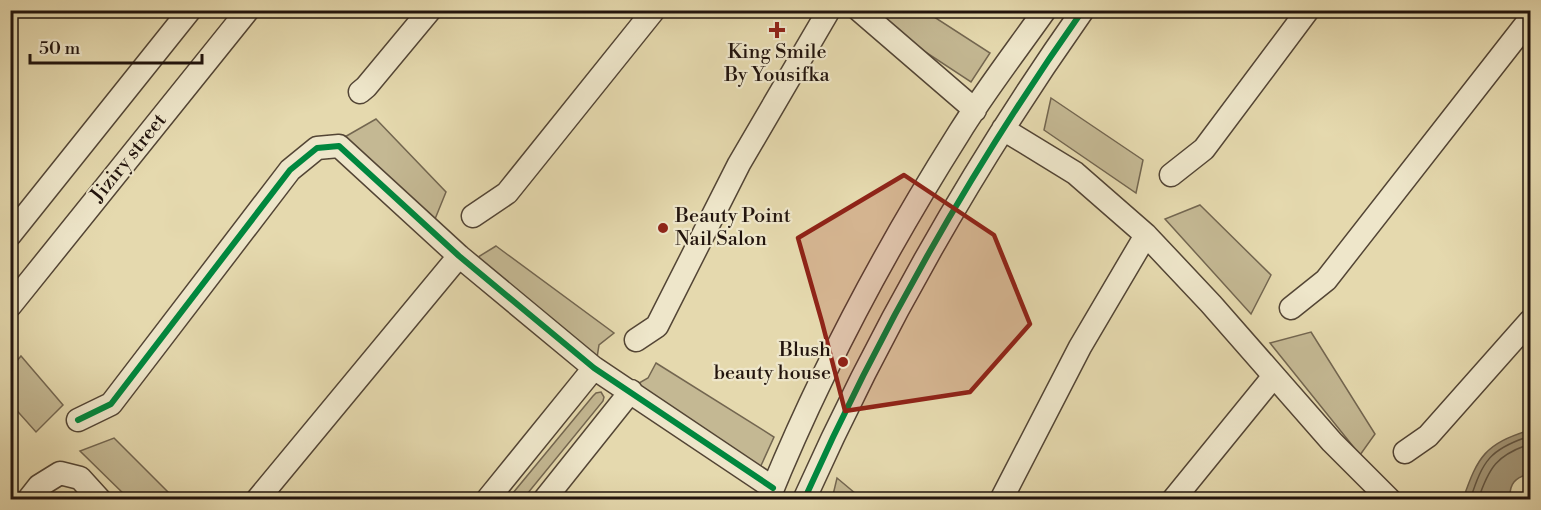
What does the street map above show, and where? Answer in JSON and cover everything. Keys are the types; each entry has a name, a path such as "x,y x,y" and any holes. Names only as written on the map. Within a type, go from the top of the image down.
{"street":[{"path":"10,235 190,10"},
{"name":"Jiziry street","path":"10,306 248,10"},
{"path":"360,92 430,10"},
{"path":"473,216 507,193 654,10"},
{"path":"636,340 657,326 739,164 829,10"},
{"path":"859,10 975,110"},
{"path":"78,420 111,404 290,170 317,148 339,146 459,256 594,368 631,391 770,494 838,344 895,238 960,132 1045,10"},
{"path":"804,500 863,377 928,256 1003,129 1083,10"},
{"path":"1171,175 1204,150 1308,10"},
{"path":"1291,308 1326,280 1530,20"},
{"path":"1003,129 1075,173 1146,235 1211,304 1332,442 1390,500"},
{"path":"1001,500 1080,347 1146,235"},
{"path":"895,238 928,256"},
{"path":"257,500 459,256"},
{"path":"1405,452 1428,436 1530,321"},
{"path":"488,500 594,368"},
{"path":"1173,500 1274,376"},
{"path":"544,500 631,391"},
{"path":"28,500 39,486 60,473 80,478 100,500"}],"highlighted area":[{"path":"904,175 994,235 1030,324 970,392 845,411 798,238"}],"shaded area":[{"path":"863,11 925,11 990,53 971,82"},
{"path":"1051,98 1143,160 1136,193 1044,130"},
{"path":"376,119 446,192 433,224 343,138"},
{"path":"1200,205 1271,275 1251,314 1165,219"},
{"path":"496,246 614,333 599,345 596,364 470,262"},
{"path":"1311,332 1375,434 1360,455 1270,343"},
{"path":"21,356 63,405 36,432 11,404 11,368"},
{"path":"656,363 774,437 759,470 632,387 648,378"},
{"path":"601,392 604,397 603,401 523,499 508,499 593,396"},
{"path":"114,438 175,499 129,499 80,451"},
{"path":"837,478 862,499 832,499"}],"water":[{"path":"1530,430 1530,474 1514,482 1510,499 1463,499 1473,472 1485,454 1503,441"}],"cycle path":[{"path":"804,500 865,372 932,248 1005,127 1083,10"},
{"path":"78,420 111,404 290,170 317,148 339,146 459,256 594,368 773,488"}],"place":[{"name":"King Smile By Yousifka","path":"777,30"},
{"name":"Beauty Point Nail Salon","path":"663,228"},
{"name":"Blush beauty house","path":"843,362"}]}
